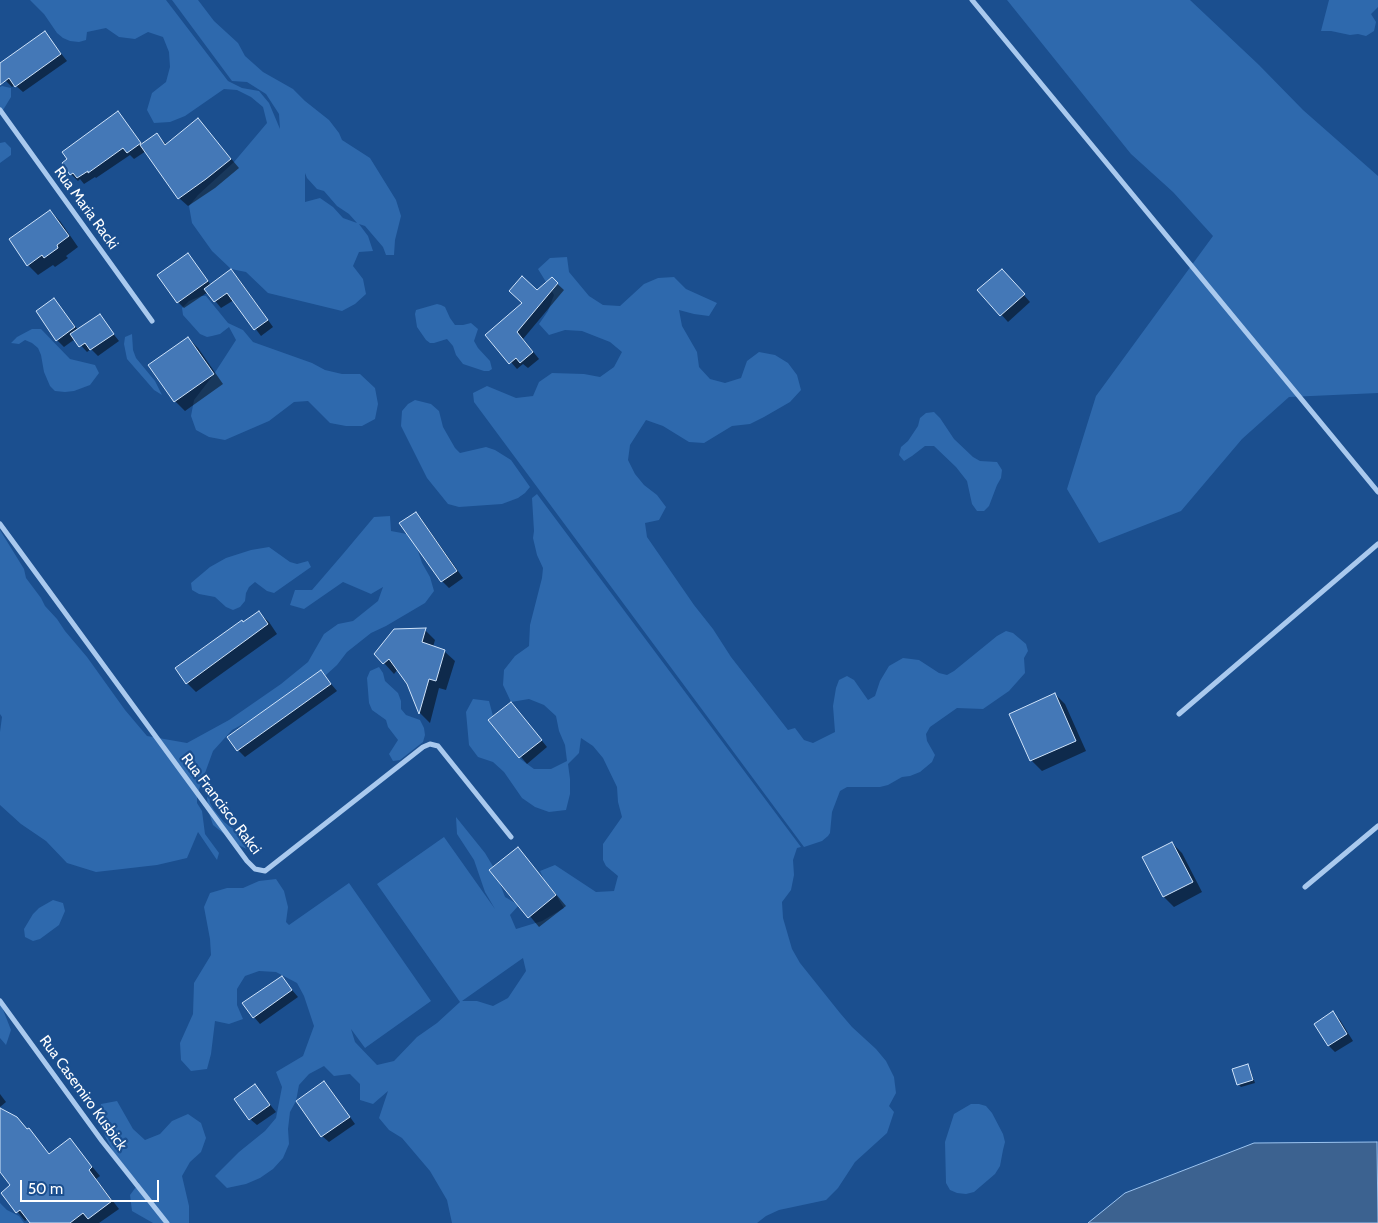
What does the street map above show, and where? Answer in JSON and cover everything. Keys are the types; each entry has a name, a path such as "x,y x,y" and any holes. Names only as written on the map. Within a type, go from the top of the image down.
{"street":[{"path":"972,0 1378,492"},
{"name":"Rua Maria Racki","path":"0,110 152,321"},
{"name":"Rua Francisco Rakci","path":"0,524 247,861 255,869 265,871 423,747 430,744 438,746 511,837"},
{"path":"1179,714 1378,544"},
{"path":"1305,887 1378,826"},
{"name":"Rua Casemiro Kusbick","path":"0,1001 102,1141 167,1223"}],"shaded area":[{"path":"30,0 166,0 228,81 242,88 259,91 269,103 280,129 279,114 266,94 247,82 232,81 172,0 198,0 214,21 238,43 245,56 263,72 293,89 329,120 342,140 370,158 396,200 401,216 395,240 394,255 386,255 383,247 365,226 359,224 368,236 373,251 359,252 353,266 363,279 366,294 355,304 342,311 268,293 246,272 231,269 212,251 192,223 189,206 198,195 234,162 267,123 263,107 251,97 237,90 224,89 185,116 170,122 154,123 147,110 152,93 166,82 170,67 169,52 163,37 148,32 135,39 119,37 106,28 87,32 86,40 79,42 70,41 57,33 44,14","holes":["305,173 317,189 324,191 337,206 349,214 357,223 343,218 333,207 320,198 305,202"]},
{"path":"1007,0 1190,0 1259,65 1303,110 1378,176 1378,393 1289,397 1242,439 1181,511 1099,543 1067,489 1096,396 1213,236 1173,192 1131,154"},
{"path":"1329,0 1378,0 1378,7 1371,14 1376,22 1374,31 1366,36 1321,31"},
{"path":"0,87 11,88 11,97 0,115"},
{"path":"5,142 11,148 11,155 0,163 0,143"},
{"path":"567,257 569,272 589,296 603,305 620,306 644,284 658,278 674,277 686,289 717,303 709,316 679,310 682,326 697,352 699,367 710,379 725,383 741,378 747,361 759,352 775,355 788,363 797,375 801,390 790,402 750,424 732,426 704,443 689,442 663,426 646,420 630,445 628,460 635,474 644,485 657,495 666,507 659,520 645,523 647,537 731,657 788,730 795,728 804,740 813,743 835,732 833,706 836,688 839,680 847,676 854,680 868,700 875,696 880,681 889,666 903,658 919,660 939,673 947,675 1006,631 1013,633 1026,644 1028,651 1024,658 1025,673 1009,691 983,709 957,708 930,727 926,734 927,741 935,755 932,762 920,772 902,777 880,787 847,787 840,791 832,812 830,833 822,841 804,847 474,402 473,393 487,386 516,398 533,396 539,382 552,373 584,374 600,377 614,367 622,352 610,342 582,331 565,330 549,335 539,324 548,311 554,295 538,269 550,258"},
{"path":"206,296 228,323 243,330 253,342 312,363 325,370 342,374 360,374 375,388 378,404 375,419 362,426 330,423 308,401 294,402 269,421 225,440 209,437 196,430 191,416 194,400 236,340 229,327 220,334 212,336 207,337 200,334 183,315 182,308 189,301"},
{"path":"437,304 445,307 455,325 471,323 478,329 474,341 490,361 492,369 484,371 463,364 447,339 434,343 426,340 417,327 416,310"},
{"path":"32,329 41,329 70,359 95,365 99,373 90,385 74,391 55,391 50,386 44,372 38,348 25,340 19,344 11,343 17,337"},
{"path":"132,334 133,350 136,358 155,381 162,395 154,390 127,359 124,344 125,337"},
{"path":"415,400 431,404 439,411 443,427 460,453 486,447 495,450 511,460 530,487 518,498 502,504 459,507 448,504 427,478 401,426 402,411"},
{"path":"934,412 954,439 973,457 980,461 997,462 1002,470 1001,478 989,506 984,511 977,511 972,504 967,481 956,467 934,446 925,446 904,461 899,455 901,447 908,441 918,426 920,418 926,413"},
{"path":"537,494 801,847 797,848 793,860 794,875 791,890 782,902 783,918 792,949 800,963 840,1013 886,1061 894,1077 896,1093 889,1106 894,1112 887,1133 855,1162 838,1188 826,1200 779,1210 757,1223 452,1223 447,1200 430,1171 402,1138 389,1130 379,1118 388,1091 373,1104 360,1100 360,1084 350,1074 334,1076 324,1066 309,1074 299,1085 296,1101 290,1112 289,1144 283,1158 273,1169 260,1178 246,1184 227,1188 215,1176 239,1152 265,1131 276,1118 282,1087 276,1072 303,1056 314,1026 304,996 297,983 276,972 259,971 245,976 237,989 237,1005 243,1019 229,1024 215,1021 207,1069 191,1071 181,1060 180,1043 193,1014 194,983 211,955 204,907 210,893 227,888 243,888 259,881 276,879 284,891 288,907 286,922 289,925 349,883 431,1001 365,1048 351,1029 355,1042 377,1065 394,1061 417,1037 437,1023 460,1002 377,884 444,837 495,909 485,892 474,860 457,834 456,817 485,853 494,868 505,897 519,905 510,915 516,929 542,921 564,908 556,895 547,886 540,871 555,865 596,892 614,891 618,876 606,866 603,860 603,844 622,817 617,787 603,758 593,746 581,738 579,753 568,764 570,794 566,810 549,812 535,807 522,798 504,772 493,762 478,757 469,745 466,712 473,699 489,701 493,716 519,758 534,769 551,769 567,761 565,745 559,731 556,716 544,705 529,699 511,702 503,685 504,670 515,656 529,646 530,625 542,578 543,568 537,555 533,538 532,498","holes":["523,958 526,971 508,998 493,1006 477,1001 462,1001"]},
{"path":"390,516 391,531 407,534 417,548 434,591 425,603 371,633 347,652 337,665 315,685 232,730 213,751 197,795 197,803 202,811 205,834 219,853 217,860 198,832 187,858 157,865 96,872 67,863 46,841 21,824 0,805 0,732 2,717 0,714 0,530 24,569 26,578 45,606 87,657 125,710 147,736 187,743 229,720 281,684 308,662 324,634 338,624 353,621 378,601 383,587 371,594 343,582 304,609 290,605 295,590 312,590 374,517"},
{"path":"269,547 290,562 297,564 308,561 311,567 274,593 267,591 255,582 249,587 245,601 240,607 233,610 226,607 215,597 199,594 192,590 191,583 210,567 226,558 251,550"},
{"path":"379,667 385,681 398,693 401,709 406,715 420,720 424,728 423,742 400,760 393,761 389,754 398,740 388,727 386,720 372,710 369,703 367,678 370,671"},
{"path":"207,795 214,810 224,822 251,842 247,849 238,845 213,825 208,810"},
{"path":"53,900 63,903 65,911 59,925 40,939 33,941 25,937 24,929 33,914"},
{"path":"0,1002 11,1030 6,1045 0,1038"},
{"path":"117,1101 133,1129 145,1140 160,1134 172,1121 188,1114 201,1123 206,1138 201,1152 190,1162 182,1176 189,1206 189,1223 153,1223 132,1211 130,1195 139,1183 119,1163 105,1136 100,1121 101,1104"},
{"path":"971,1104 986,1106 992,1113 1005,1142 1000,1166 995,1174 974,1192 966,1194 950,1190 946,1183 945,1142 954,1114"},
{"path":"1377,1142 1378,1223 1088,1223 1125,1193 1254,1143"},
{"path":"0,1203 7,1210 19,1216 24,1223 0,1223"}],"building":[{"path":"45,31 61,54 15,87 9,78 0,85 0,63"},
{"path":"118,111 141,143 127,153 123,148 88,173 88,171 77,178 73,173 70,175 62,163 67,159 62,152"},
{"path":"198,118 231,159 178,199 140,145 157,133 165,145"},
{"path":"50,210 69,236 57,245 58,248 44,258 42,255 27,266 9,239"},
{"path":"188,253 208,281 177,303 157,275"},
{"path":"231,269 268,320 254,330 227,293 214,302 204,289"},
{"path":"1002,269 1025,294 1000,316 977,290"},
{"path":"522,276 537,290 552,277 558,283 517,332 533,352 520,363 516,358 509,364 485,335 522,303 509,291"},
{"path":"54,298 75,327 56,341 36,311"},
{"path":"100,314 114,334 90,350 85,343 79,347 70,334"},
{"path":"188,337 214,374 174,402 148,365"},
{"path":"416,512 457,571 441,582 399,523"},
{"path":"259,611 268,624 186,684 175,668 242,620 243,622"},
{"path":"426,628 422,642 445,650 436,681 429,679 419,714 407,684 389,659 383,664 374,654 394,629"},
{"path":"321,670 331,684 237,751 227,737"},
{"path":"1055,693 1076,741 1030,761 1009,714"},
{"path":"511,702 542,740 519,758 488,720"},
{"path":"1172,842 1193,882 1163,897 1142,857"},
{"path":"518,847 556,895 528,918 489,870"},
{"path":"282,976 292,990 253,1018 242,1003"},
{"path":"1333,1011 1347,1034 1328,1046 1314,1024"},
{"path":"1248,1064 1253,1080 1237,1085 1232,1069"},
{"path":"324,1081 350,1117 321,1137 296,1101"},
{"path":"255,1084 270,1105 249,1120 234,1099"},
{"path":"0,1108 17,1117 27,1129 29,1128 49,1154 70,1138 92,1167 89,1170 112,1201 88,1219 83,1213 70,1223 30,1223 20,1210 16,1213 1,1193 10,1185 0,1172"}]}
